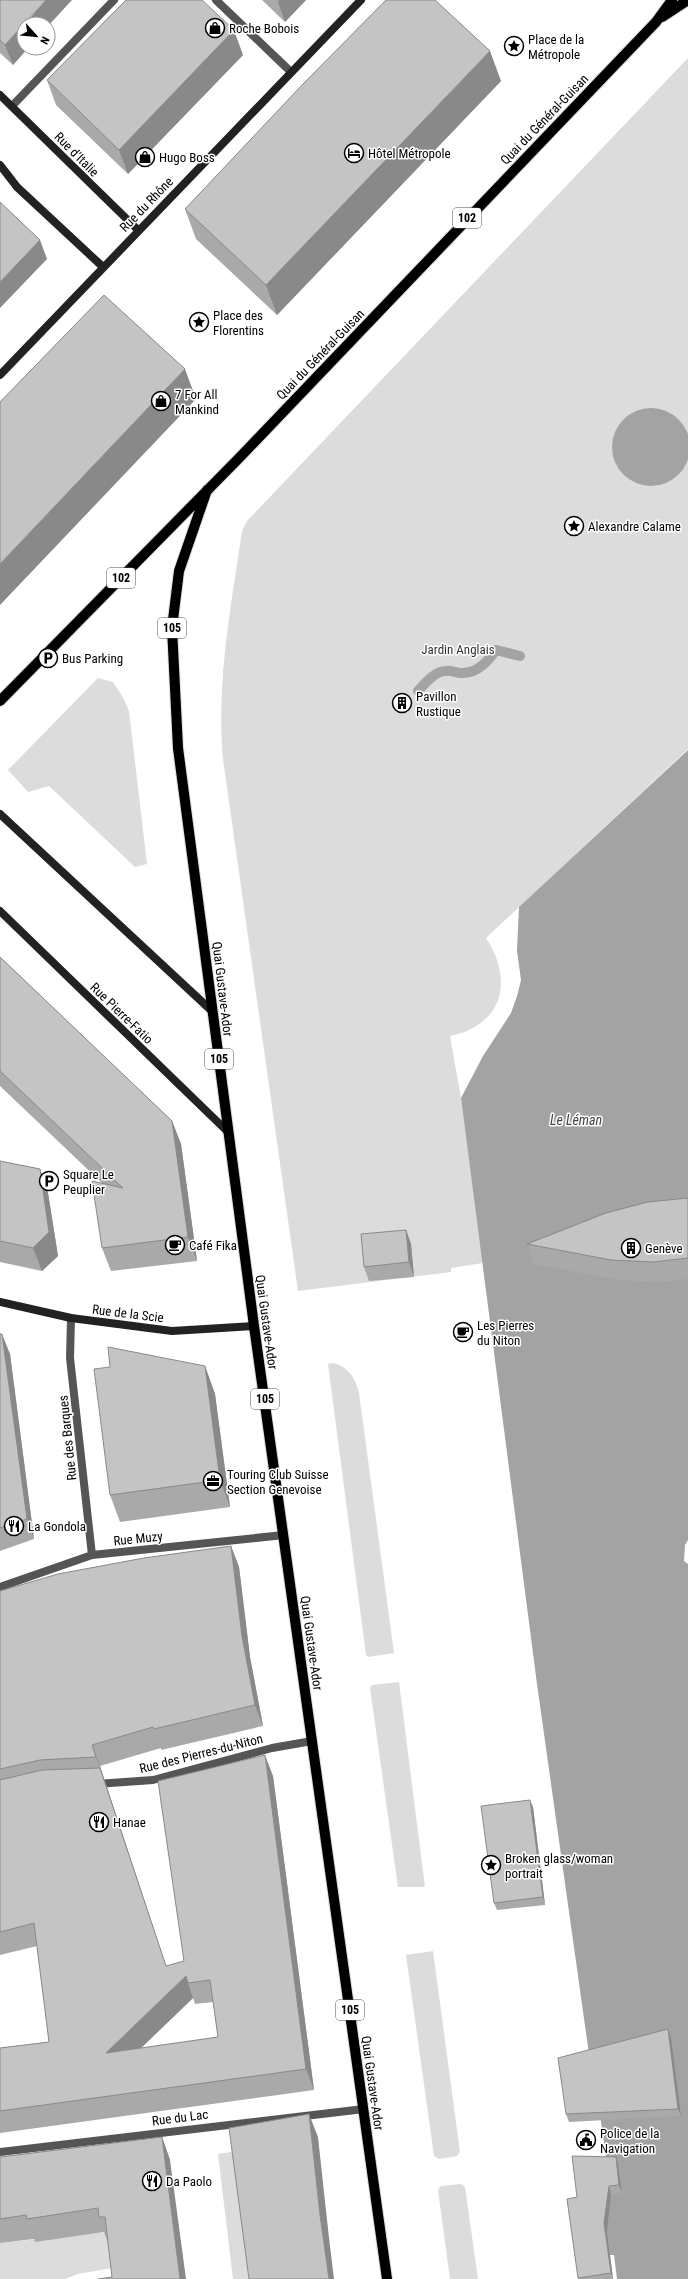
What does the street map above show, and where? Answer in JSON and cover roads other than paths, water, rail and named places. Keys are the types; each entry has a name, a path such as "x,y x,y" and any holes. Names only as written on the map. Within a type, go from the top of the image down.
{"main road":[{"name":"Quai du Général-Guisan","path":"0,701 207,490 656,22 672,0"},
{"name":"Quai du Général-Guisan","path":"656,22 688,0"},
{"name":"Quai Gustave-Ador","path":"207,490 179,571 172,628 178,748 254,1326 364,2109 386,2279"}],"street":[{"path":"12,106 114,0"},
{"path":"216,0 291,72"},
{"name":"Rue du Rhône","path":"0,374 361,0"},
{"name":"Rue d'Italie","path":"0,95 138,230"},
{"path":"0,165 17,187 102,267"},
{"path":"0,814 213,1012"},
{"name":"Rue Pierre-Fatio","path":"0,911 228,1132"},
{"name":"Rue de la Scie","path":"0,1302 71,1318 172,1331 254,1326"},
{"name":"Rue des Barques","path":"71,1318 70,1358 92,1555"},
{"name":"Rue Muzy","path":"0,1587 92,1555 284,1535"},
{"name":"Rue des Pierres-du-Niton","path":"86,1784 146,1781 272,1748 312,1741"},
{"name":"Rue du Lac","path":"0,2152 364,2109"}],"water":[{"path":"651,408 666,411 673,415 683,425 687,432 690,447 687,462 683,469 673,479 666,483 651,486 636,483 629,479 619,469 615,462 612,447 615,432 619,425 629,415 636,411"},
{"name":"Le Léman","path":"688,750 688,1540 685,1545 684,1561 688,1564 688,2279 617,2279 614,2255 610,2255 604,2209 611,2194 592,2057 589,2054 537,1684 461,1098 483,1056 511,1013 517,996 521,980 517,951 519,907"}],"waterway":[{"path":"418,691 430,678 438,673 448,671 467,673 477,669 482,666 496,650 520,656"}],"place":[{"name":"Roche Bobois","path":"215,28"},
{"name":"Place de la Métropole","path":"514,46"},
{"name":"Hôtel Métropole","path":"354,153"},
{"name":"Hugo Boss","path":"145,157"},
{"name":"Place des Florentins","path":"199,322"},
{"name":"7 For All Mankind","path":"161,401"},
{"name":"Alexandre Calame","path":"574,526"},
{"name":"Bus Parking","path":"48,658"},
{"name":"Pavillon Rustique","path":"402,703"},
{"name":"Square Le Peuplier","path":"49,1181"},
{"name":"Café Fika","path":"175,1245"},
{"name":"Genève","path":"631,1248"},
{"name":"Les Pierres du Niton","path":"463,1332"},
{"name":"Touring Club Suisse Section Genevoise","path":"213,1481"},
{"name":"La Gondola","path":"14,1526"},
{"name":"Hanae","path":"99,1822"},
{"name":"Broken glass/woman portrait","path":"491,1865"},
{"name":"Police de la Navigation","path":"586,2140"},
{"name":"Da Paolo","path":"152,2181"}],"park label":[{"name":"Jardin Anglais","path":"458,649"}]}
